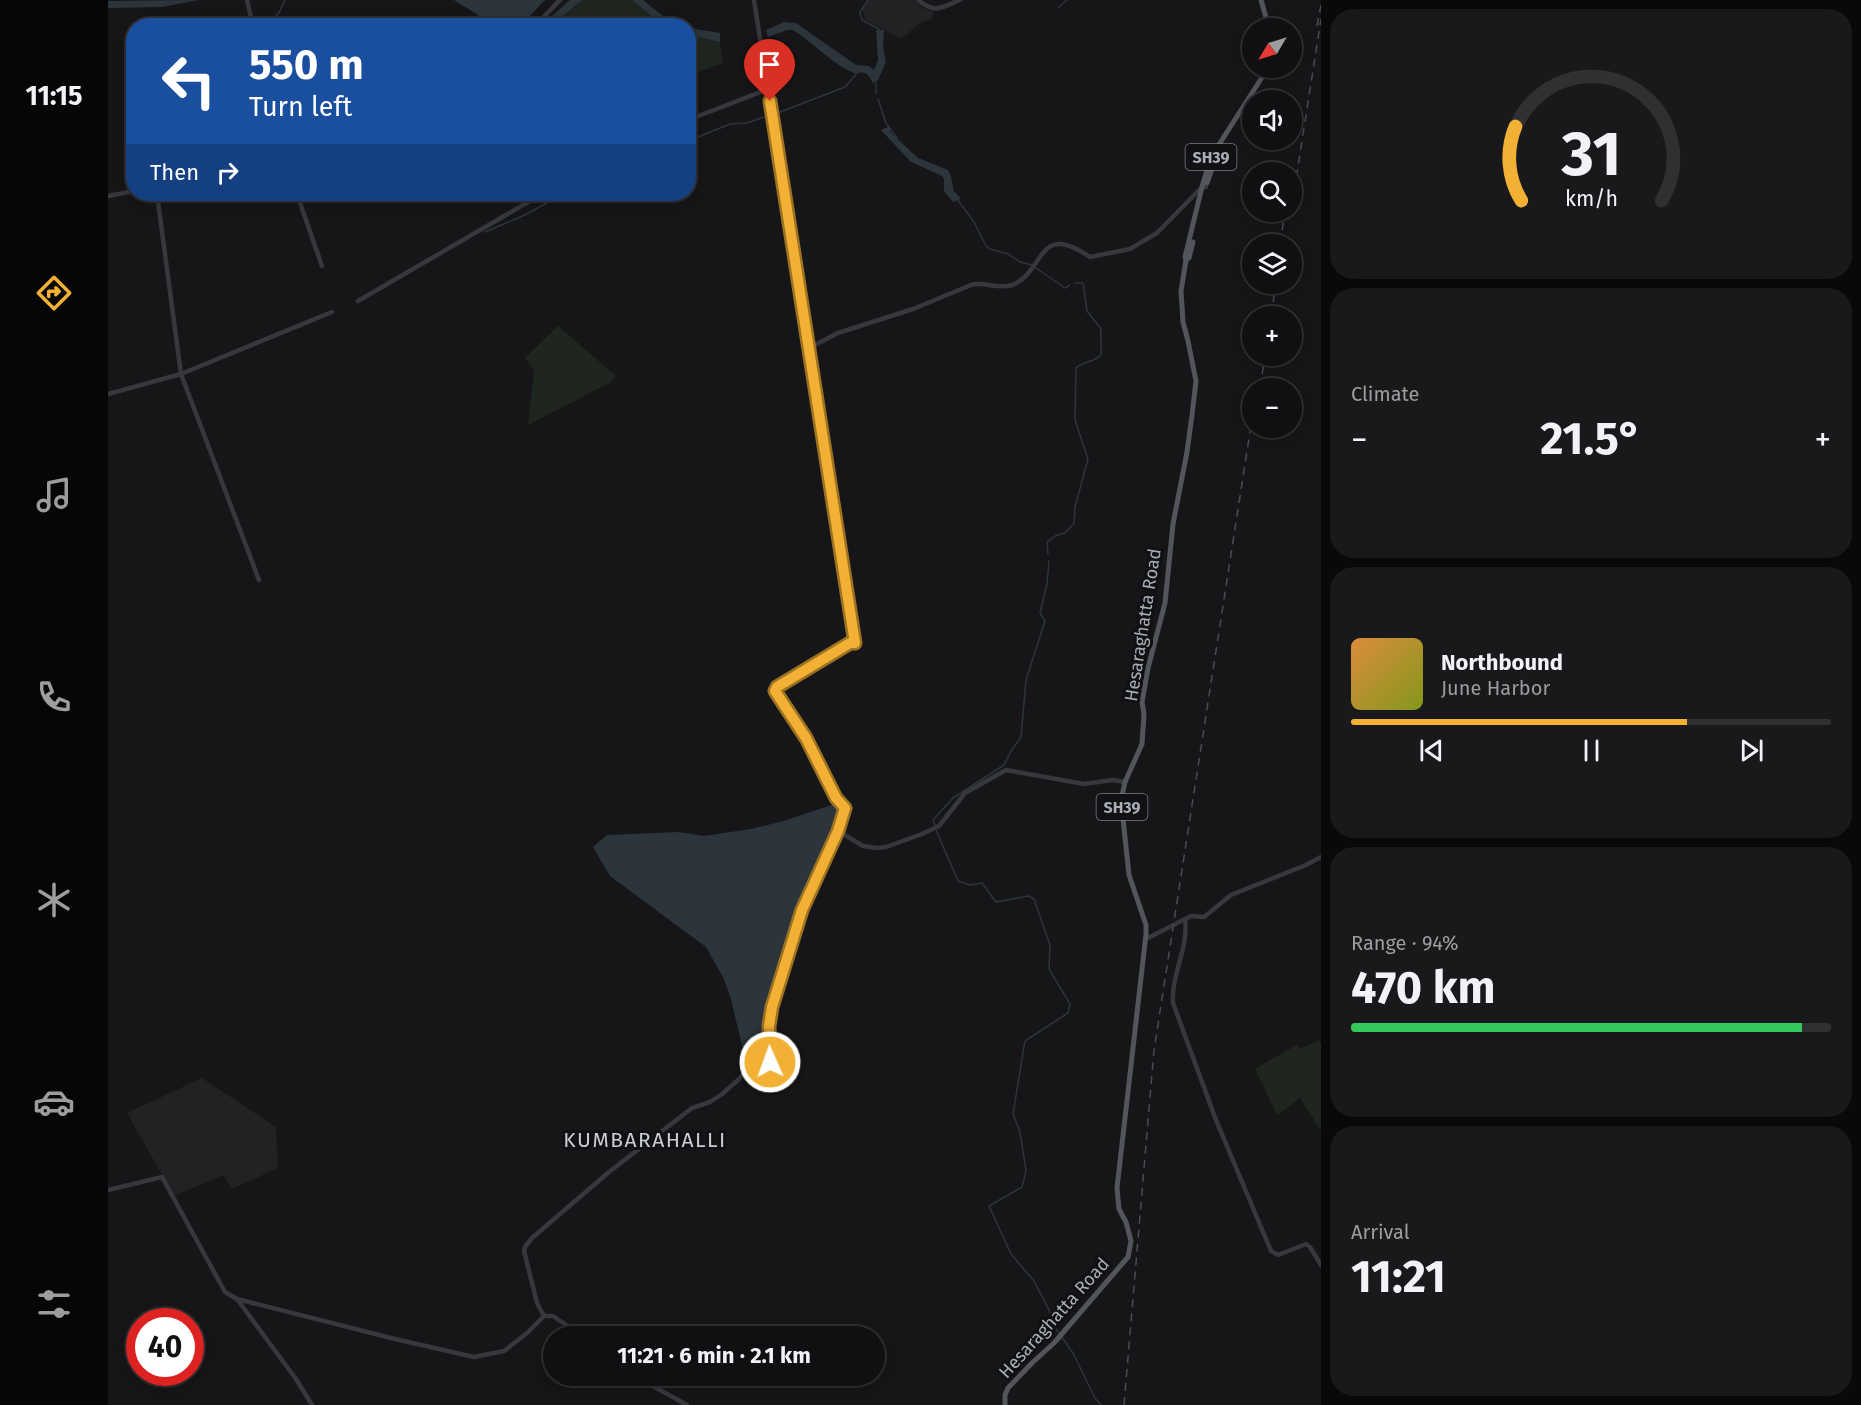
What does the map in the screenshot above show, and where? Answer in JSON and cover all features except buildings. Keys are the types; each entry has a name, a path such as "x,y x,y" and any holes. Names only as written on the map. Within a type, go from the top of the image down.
{"main road":[{"path":"1263,0 1268,18"},
{"name":"Hesaraghatta Road","path":"1005,1405 1008,1388 1061,1335 1128,1257 1131,1242 1126,1222 1119,1209 1116,1188 1146,925 1129,875 1121,800 1125,782 1142,744 1144,691 1165,603 1173,524 1192,415 1196,381 1183,322 1181,291 1186,260 1189,258 1204,187 1220,148 1264,78"}],"street":[{"path":"543,18 560,0"},
{"path":"543,1316 537,1303 524,1251 532,1238 604,1176 691,1108 710,1102 722,1094 748,1068 770,1064 769,1026 772,1007 802,910 838,831 845,808 836,798 806,738 775,691 777,687 850,643 855,643 754,0"},
{"path":"918,0 927,7 936,9 960,0"},
{"path":"248,3 251,18"},
{"path":"696,117 768,89"},
{"path":"809,348 838,333 913,309 971,285 979,283 999,288 1014,284 1025,278 1040,256 1056,244 1064,243 1090,257 1130,249 1162,230 1204,187"},
{"path":"108,196 126,193"},
{"path":"158,201 181,374 259,579"},
{"path":"299,201 322,266"},
{"path":"358,301 530,201"},
{"path":"108,394 181,374 332,312"},
{"path":"838,831 863,846 886,847 936,828 965,793 1006,770 1084,784 1113,780 1125,782"},
{"path":"1146,939 1191,916 1204,917 1231,895 1309,864 1321,856"},
{"path":"1185,919 1186,939 1174,983 1173,1003 1216,1120 1271,1251 1278,1255 1306,1244 1310,1246 1321,1265"},
{"path":"108,1190 162,1177 225,1292 237,1299 474,1357 504,1351 527,1334 543,1316 554,1316 568,1326"},
{"path":"237,1299 290,1370 312,1405"},
{"path":"654,1386 687,1405"}],"shaded area":[{"path":"198,0 162,7 108,8 108,1"},
{"path":"454,0 545,0 528,18 480,18"},
{"path":"570,0 582,0 560,18 550,18"},
{"path":"582,0 632,0 654,18 561,18"},
{"path":"632,0 643,0 665,18 654,18"},
{"path":"869,0 914,0 923,8 934,12 931,20 920,23 901,39 866,20 862,10"},
{"path":"784,22 796,23 856,65 869,66 874,70 878,60 876,30 884,30 883,46 886,62 878,80 873,83 866,74 856,74 847,70 793,30 768,37 766,30"},
{"path":"696,29 720,33 720,42 696,37"},
{"path":"696,37 720,42 723,63 696,73"},
{"path":"890,126 890,132 918,158 948,170 952,189 961,199 953,202 944,191 942,176 911,162 881,130"},
{"path":"558,326 616,376 611,382 528,425 534,371 525,358"},
{"path":"834,804 839,805 842,810 835,831 789,934 767,998 764,1025 766,1061 761,1064 750,1063 743,1050 724,979 706,947 610,876 593,847 607,835 679,832 704,836 751,829 784,821"},
{"path":"1319,1040 1321,1044 1321,1131 1300,1098 1277,1115 1255,1069 1296,1045 1300,1049"},
{"path":"202,1078 276,1127 278,1168 232,1189 223,1175 174,1196 127,1113"}],"waterway":[{"path":"274,18 285,0"},
{"path":"868,0 860,12 862,20 879,31"},
{"path":"1058,8 1067,0"},
{"path":"775,114 845,87 857,73"},
{"path":"876,82 876,94"},
{"path":"878,99 886,123 897,138"},
{"path":"696,138 730,124 747,123 770,115"},
{"path":"950,177 953,190"},
{"path":"957,199 974,222 986,246 1008,254 1020,262 1032,265"},
{"path":"485,232 550,201"},
{"path":"1036,268 1065,288 1070,285"},
{"path":"1048,554 1047,542 1065,533 1074,523 1075,507 1088,459 1075,420 1076,368 1097,359 1101,354 1101,329 1087,311 1083,283 1075,283"},
{"path":"935,825 933,820 953,798 1004,765 1021,737 1026,680 1045,621 1040,613 1047,584 1049,561"},
{"path":"936,830 958,881 970,885 982,883 996,902 1028,896 1034,899 1050,945 1049,969 1070,1004 1068,1013 1025,1041 1013,1114 1020,1132 1026,1171 1022,1187 989,1206 1011,1254 1034,1281 1056,1329 1073,1353 1095,1398 1101,1405"}],"railway":[{"path":"1317,26 1321,5"},
{"path":"1299,162 1321,19"},
{"path":"1282,234 1283,222"},
{"path":"1273,306 1274,294"},
{"path":"1262,378 1263,366"},
{"path":"1124,1405 1154,1050 1249,438"}],"district":[{"name":"KUMBARAHALLI","path":"645,1140"}],"route":[{"path":"770,101 855,643 850,643 777,687 775,691 806,738 836,798 845,808 838,831 802,910 772,1007 769,1026 770,1062"}]}
